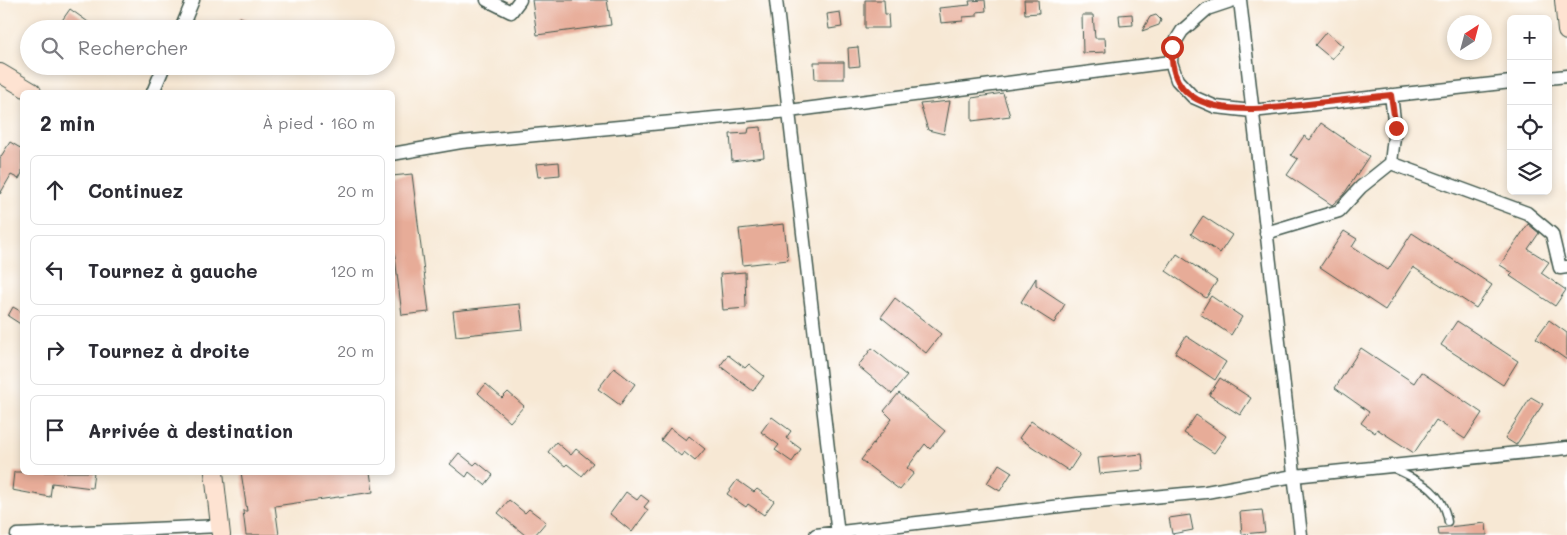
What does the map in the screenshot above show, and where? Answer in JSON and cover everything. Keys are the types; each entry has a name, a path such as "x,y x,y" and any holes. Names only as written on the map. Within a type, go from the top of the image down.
{"street":[{"path":"185,20 193,0"},
{"path":"487,0 511,12 520,0"},
{"path":"776,0 838,534"},
{"path":"1234,0 1207,9 1182,31 1172,47 1171,62 1177,80 1193,97 1216,107 1252,111 1507,82"},
{"path":"1240,0 1301,535"},
{"path":"1564,0 1567,31"},
{"path":"395,153 461,142 789,111 1171,62"},
{"path":"0,73 29,90"},
{"path":"154,90 160,75"},
{"path":"1552,78 1567,76"},
{"path":"1266,233 1339,211 1361,187 1391,163 1396,128 1391,95"},
{"path":"1391,163 1528,213 1552,234 1560,268 1567,267"},
{"path":"816,535 838,534 1077,504 1206,492 1294,476 1390,468 1567,448"},
{"path":"17,535 220,531 214,475"}],"lane":[{"path":"1390,468 1430,487 1446,509 1448,522"}],"building":[{"path":"532,0 607,0 611,25 537,35"},
{"path":"865,0 884,0 889,28 865,28"},
{"path":"985,0 986,11 977,12 977,16 963,17 963,21 941,23 939,8 970,5 969,1"},
{"path":"1024,0 1038,0 1039,13 1025,14"},
{"path":"70,9 85,20 62,20"},
{"path":"840,12 842,27 829,29 827,14"},
{"path":"1132,14 1133,25 1120,26 1119,15"},
{"path":"1082,15 1093,15 1095,38 1105,38 1106,52 1083,53"},
{"path":"1156,15 1161,20 1159,25 1142,31 1150,17"},
{"path":"1326,32 1343,46 1332,59 1315,45"},
{"path":"858,47 860,66 849,67 848,48"},
{"path":"814,62 844,62 844,79 815,79"},
{"path":"1003,93 1010,116 972,121 972,98"},
{"path":"950,101 944,134 928,130 920,104"},
{"path":"1321,123 1369,156 1344,194 1332,205 1287,175 1298,159 1291,155 1304,136 1310,140"},
{"path":"761,127 764,157 732,161 730,134 748,133 749,128"},
{"path":"10,142 20,148 20,177 19,179 11,175 0,194 0,158"},
{"path":"559,162 560,175 538,177 536,164"},
{"path":"412,174 429,312 402,315 395,257 395,176"},
{"path":"1203,216 1232,235 1220,253 1191,234"},
{"path":"784,224 788,260 743,265 739,229"},
{"path":"1528,224 1539,233 1528,249 1549,262 1541,273 1566,290 1555,306 1510,276 1513,273 1500,265"},
{"path":"1344,231 1357,239 1352,247 1388,270 1412,233 1492,285 1476,308 1413,267 1385,310 1320,267"},
{"path":"1177,254 1217,281 1206,298 1166,271"},
{"path":"745,272 746,308 723,310 720,274"},
{"path":"1036,278 1036,285 1065,304 1054,323 1021,302"},
{"path":"1211,296 1242,317 1231,335 1200,314"},
{"path":"895,298 941,334 926,353 881,317"},
{"path":"520,304 523,329 456,336 453,311"},
{"path":"13,307 20,311 20,324 8,316"},
{"path":"1549,320 1567,333 1567,360 1536,338"},
{"path":"1457,321 1518,361 1503,385 1441,345"},
{"path":"1186,336 1226,362 1215,380 1175,353"},
{"path":"872,348 907,376 892,394 858,366"},
{"path":"1361,348 1414,383 1421,372 1482,413 1465,439 1436,420 1414,453 1377,429 1375,433 1361,423 1369,412 1335,388"},
{"path":"728,355 745,368 749,364 764,376 753,391 720,366"},
{"path":"614,368 635,384 620,405 598,389"},
{"path":"1220,378 1251,398 1240,415 1209,395"},
{"path":"486,384 502,398 508,392 524,406 510,422 478,393"},
{"path":"899,393 945,431 930,449 925,444 907,468 914,473 900,490 861,460 892,419 884,411"},
{"path":"1531,397 1543,404 1516,445 1505,438"},
{"path":"1196,415 1226,436 1214,453 1184,433"},
{"path":"772,417 791,431 786,438 801,449 792,462 775,450 779,445 761,432"},
{"path":"1031,421 1080,454 1069,471 1019,438"},
{"path":"670,428 686,440 689,436 705,449 695,461 684,452 681,456 661,440"},
{"path":"556,442 571,455 576,449 593,463 582,476 567,464 565,466 548,452"},
{"path":"459,453 474,465 477,462 493,475 485,485 469,472 466,477 450,464"},
{"path":"1142,454 1144,470 1100,474 1098,458"},
{"path":"999,464 1012,472 1000,491 987,483"},
{"path":"14,472 20,472 20,475 94,475 92,488 52,483 50,497 12,490"},
{"path":"241,475 370,475 373,492 275,506 279,535 246,535 243,511 247,511"},
{"path":"737,480 754,492 757,489 774,501 764,515 748,504 746,507 727,494"},
{"path":"626,492 637,500 641,495 649,501 644,507 648,510 632,532 610,514"},
{"path":"509,500 525,513 529,509 546,522 535,535 525,535 498,513"},
{"path":"1262,510 1265,532 1242,534 1240,512"},
{"path":"1190,515 1193,530 1172,534 1169,518"},
{"path":"1486,523 1487,535 1439,535 1438,528"}],"route":[{"path":"1172,47 1171,62 1177,80 1193,97 1216,107 1252,111 1391,95 1396,128"}]}
